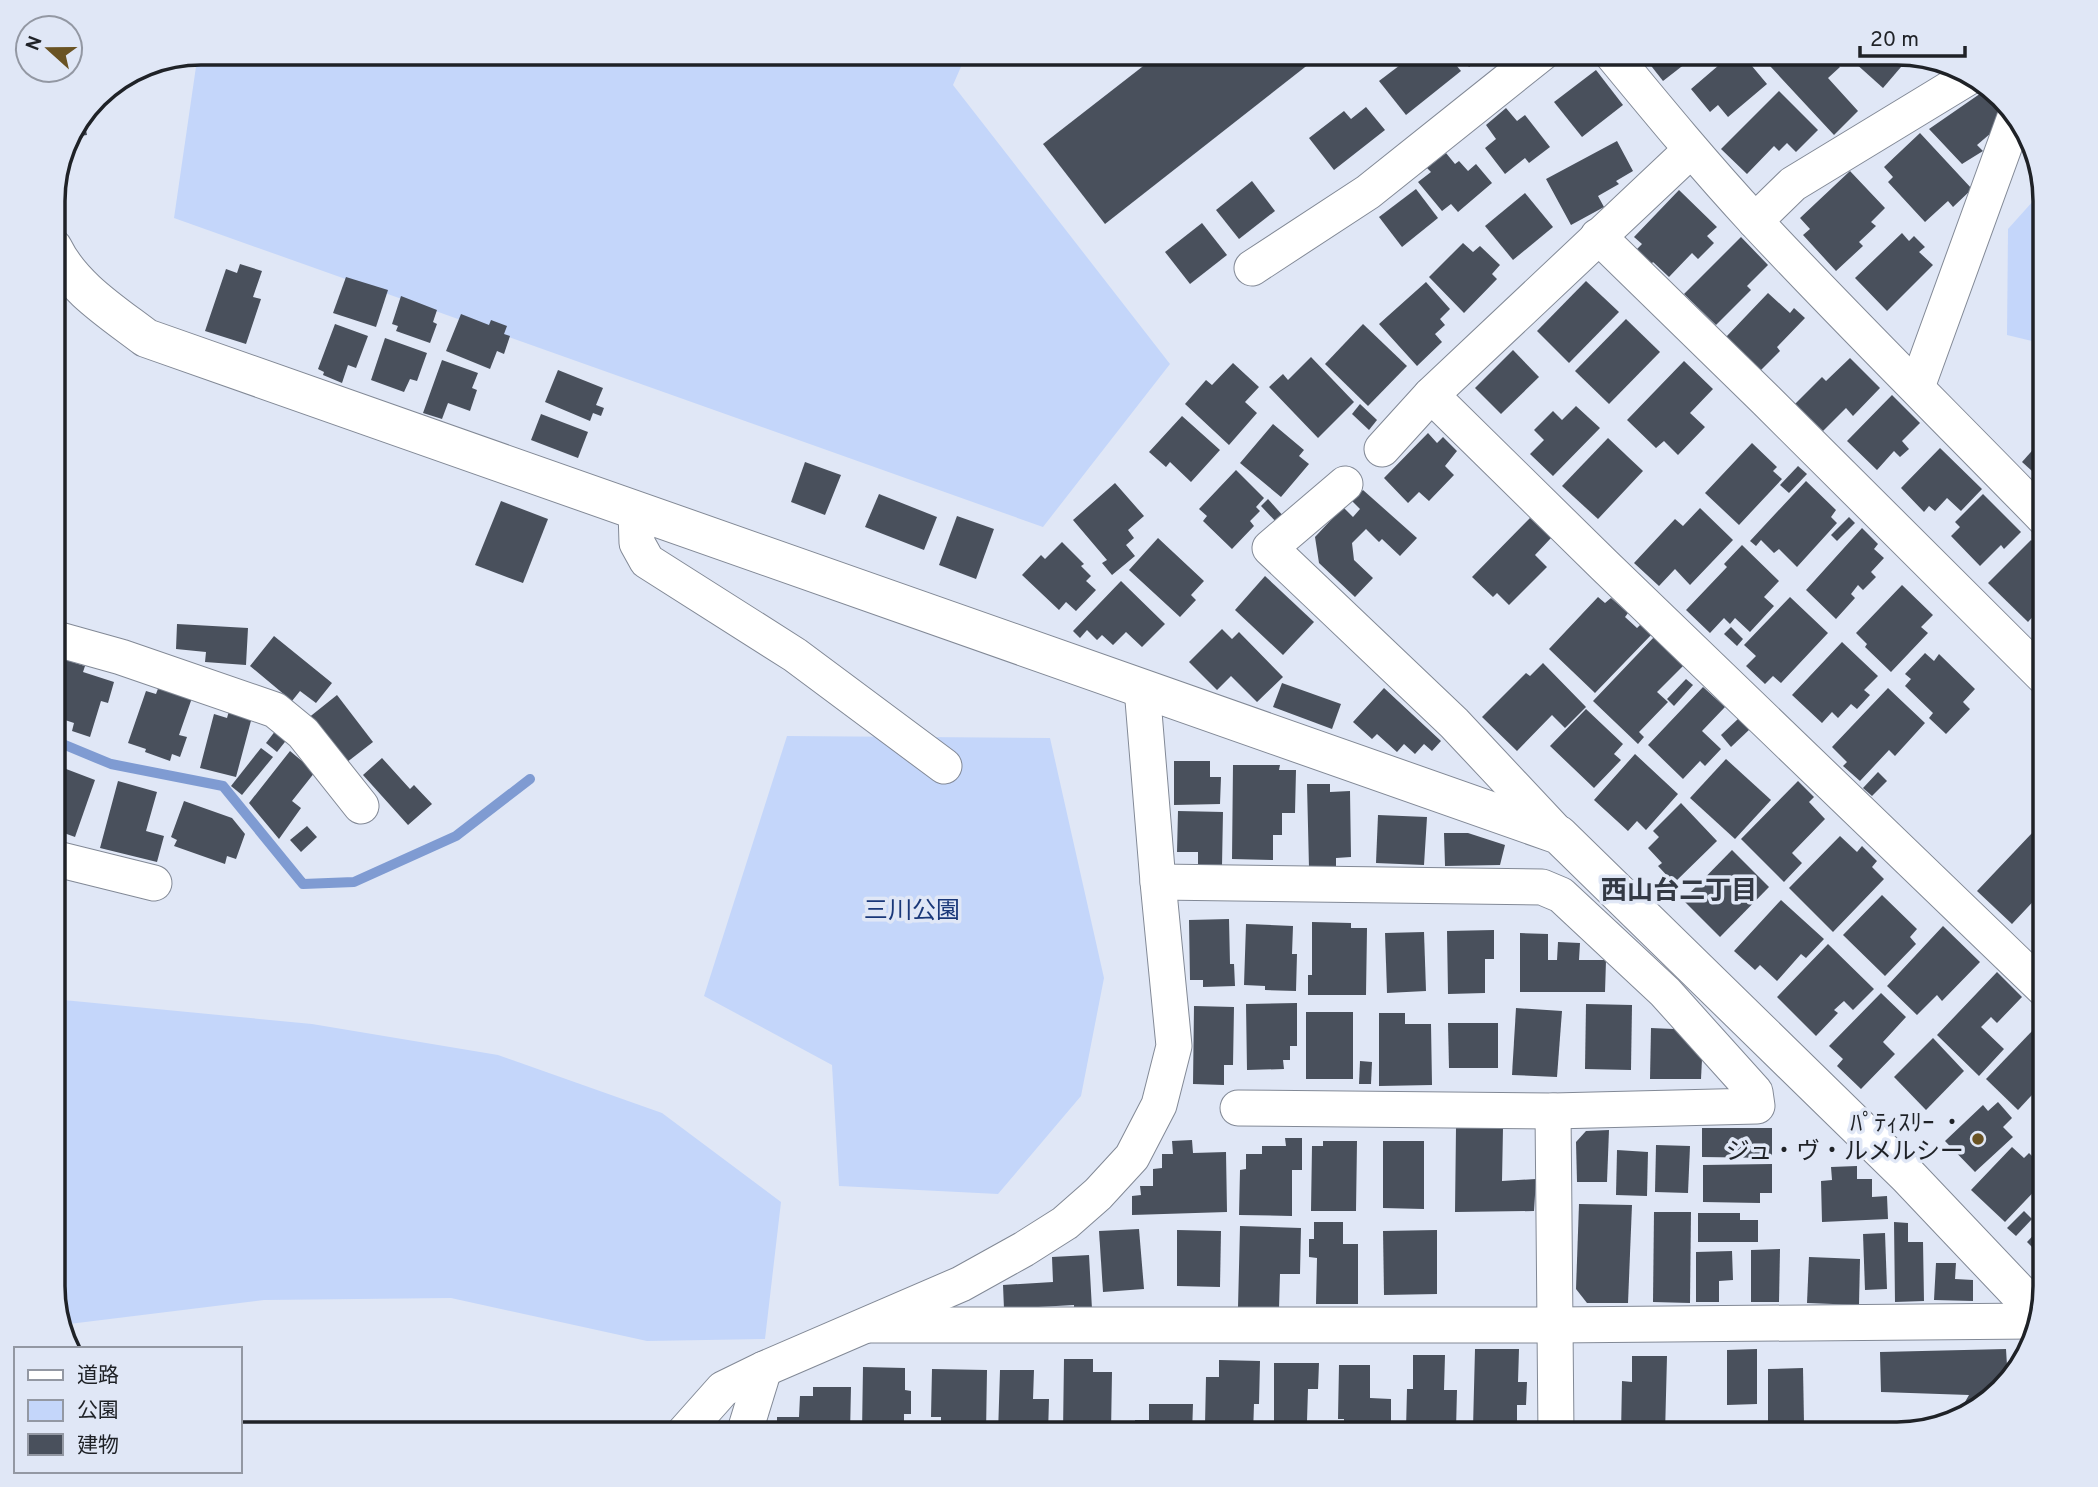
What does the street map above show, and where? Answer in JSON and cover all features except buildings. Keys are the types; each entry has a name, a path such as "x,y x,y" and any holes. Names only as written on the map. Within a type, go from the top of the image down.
{"street":[{"path":"1252,268 1368,192 1526,65"},
{"path":"1622,65 1691,150 1755,221 2033,506"},
{"path":"1755,221 1793,184 1961,81"},
{"path":"1917,387 2011,127"},
{"path":"1382,449 1431,395 1691,150"},
{"path":"1598,236 2033,665"},
{"path":"65,269 95,299 146,338 1559,835"},
{"path":"1431,395 2033,978"},
{"path":"1345,484 1270,548 1454,723 1559,835 1908,1176 2032,1306"},
{"path":"636,511 637,543 647,561 795,655 944,766"},
{"path":"65,641 121,657 275,710 303,733 361,806"},
{"path":"694,1422 723,1389 961,1284 1045,1236 1065,1223 1098,1194 1132,1157 1159,1105 1174,1046 1142,688"},
{"path":"65,861 154,883"},
{"path":"1158,883 1542,887 1561,895 1665,992 1755,1092 1757,1106 1553,1111 1238,1108"},
{"path":"1553,1111 1556,1422"},
{"path":"868,1325 1555,1325 2029,1321"},
{"path":"748,1422 764,1369"}],"green space":[{"path":"196,65 962,65 953,85 1170,364 1043,527 174,218"},
{"path":"2033,201 2033,341 2007,335 2008,229"},
{"name":"三川公園","path":"787,736 1050,738 1104,978 1081,1096 998,1194 839,1186 832,1065 704,996"},
{"path":"65,1000 312,1024 498,1055 662,1113 781,1202 765,1339 647,1341 451,1298 264,1300 70,1324 65,1295"}],"waterway":[{"path":"65,745 111,764 223,786 303,884 354,882 456,836 530,779"}],"place":[{"name":"ﾊﾟﾃｨｽﾘｰ ・ ジュ・ヴ・ルメルシー","path":"1978,1139"}],"district":[{"name":"西山台二丁目","path":"1679,892"}]}
